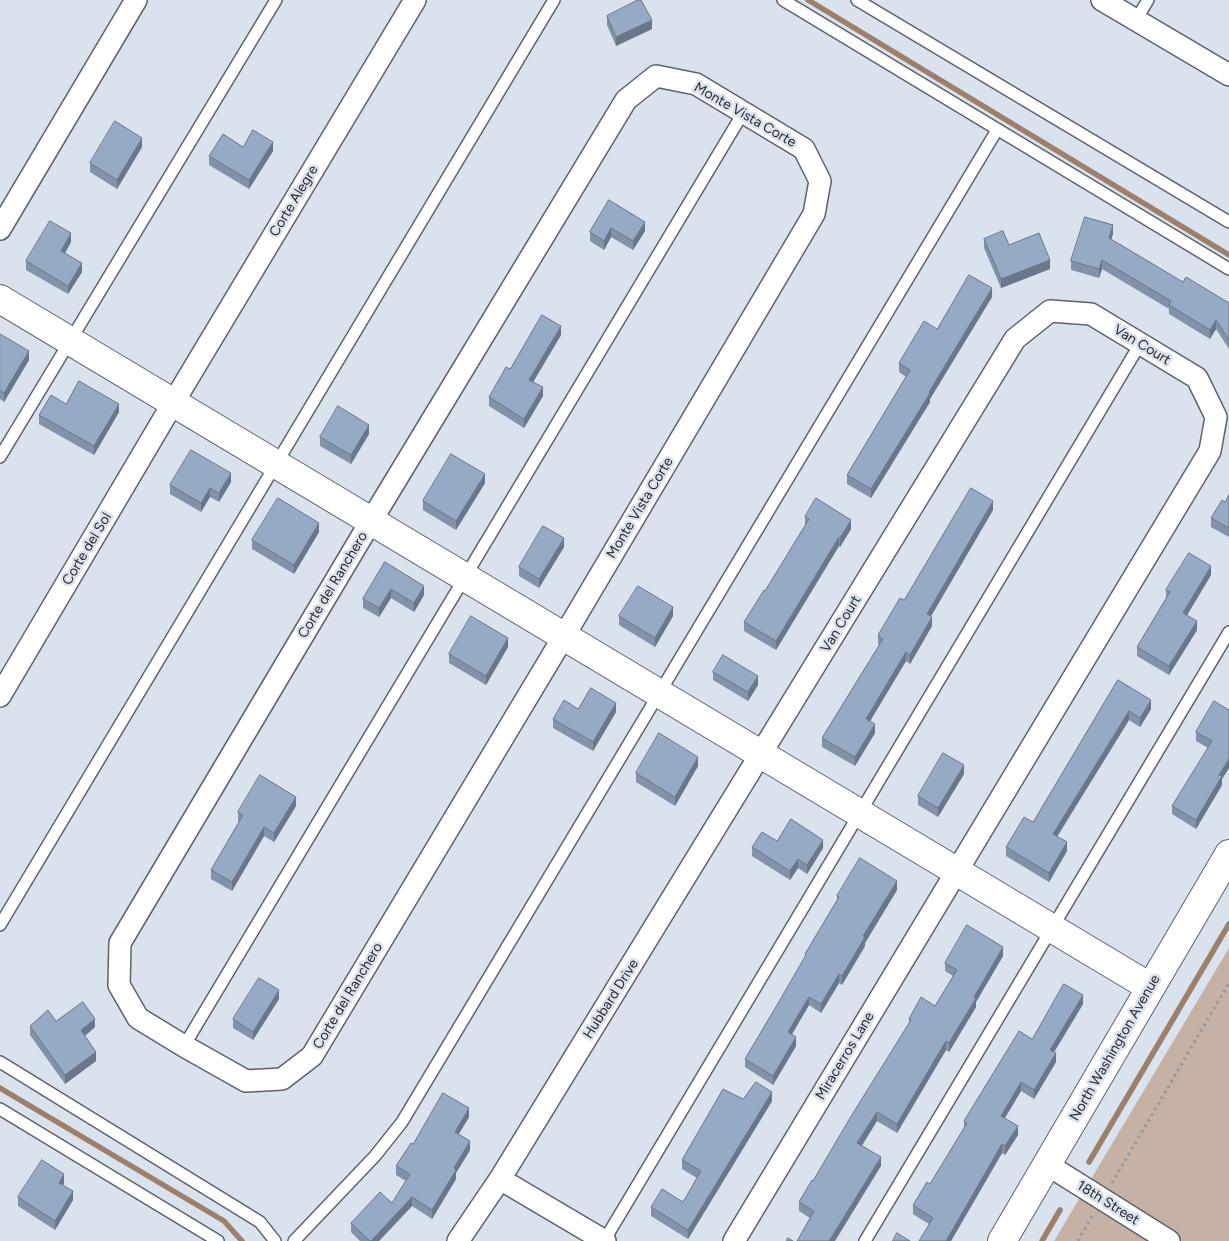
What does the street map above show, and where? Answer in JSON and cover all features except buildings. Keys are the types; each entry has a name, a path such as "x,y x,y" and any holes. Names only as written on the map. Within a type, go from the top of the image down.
{"street":[{"path":"0,229 136,0"},
{"name":"Corte Alegre","path":"173,403 415,0"},
{"path":"1102,0 1229,75"},
{"name":"Monte Vista Corte","path":"371,521 626,100 656,76 696,84 804,149 820,181 814,214 564,636"},
{"path":"0,299 1150,987"},
{"name":"Van Court","path":"761,754 1014,339 1050,311 1091,314 1197,378 1216,417 1210,451 957,872"},
{"name":"Corte del Sol","path":"0,696 173,403"},
{"name":"Corte del Ranchero","path":"371,521 120,943 119,985 138,1018 184,1046 246,1081 282,1078 312,1056 564,636"},
{"name":"Hubbard Drive","path":"458,1241 500,1179 761,754"},
{"name":"North Washington Avenue","path":"1002,1241 1229,854"},
{"name":"Miracerros Lane","path":"734,1241 957,872"},
{"name":"18th Street","path":"1048,1165 1168,1241"},
{"path":"500,1179 604,1241"}],"lane":[{"path":"0,457 276,0"},
{"path":"0,925 554,0"},
{"path":"783,0 1229,269"},
{"path":"857,0 1229,222"},
{"path":"1136,20 1148,0"},
{"path":"184,1046 743,113"},
{"path":"294,1241 374,1156 402,1122 997,130"},
{"path":"604,1241 1140,344"},
{"path":"865,1241 1229,632"},
{"path":"0,1062 260,1222 274,1241"},
{"path":"0,1109 218,1241"}],"path":[{"path":"1078,1241 1229,983"}],"shaded area":[{"path":"1229,948 1229,1241 1054,1241"}],"waterway":[{"path":"808,0 1229,255"},
{"path":"1089,1162 1229,924"},
{"path":"0,1088 224,1221 242,1241"},
{"path":"1042,1241 1060,1210"}]}
